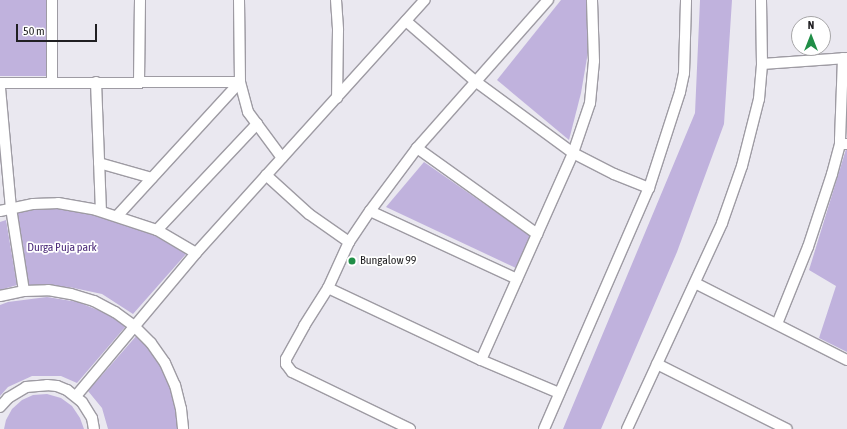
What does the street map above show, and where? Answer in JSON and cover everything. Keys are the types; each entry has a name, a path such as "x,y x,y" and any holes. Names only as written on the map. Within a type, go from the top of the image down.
{"street":[{"path":"52,0 52,82"},
{"path":"139,82 140,0"},
{"path":"239,0 240,82 248,112 282,158"},
{"path":"336,0 338,30 336,98"},
{"path":"76,396 196,253 425,0"},
{"path":"410,429 292,372 286,364 286,359 304,326 328,288 349,242 370,211 417,148 548,0"},
{"path":"480,360 573,153 590,103 594,61 592,0"},
{"path":"544,429 649,188 680,92 684,73 686,0"},
{"path":"627,429 642,407 657,364 722,223 742,166 759,99 762,64 761,0"},
{"path":"406,21 475,81 573,153 614,174 649,188"},
{"path":"762,64 845,58 844,144 808,247 777,324"},
{"path":"96,82 101,211"},
{"path":"0,83 240,82"},
{"path":"118,216 240,82"},
{"path":"0,88 11,208 24,291"},
{"path":"157,230 257,124"},
{"path":"417,148 537,234"},
{"path":"99,163 152,178"},
{"path":"266,175 309,214 349,242"},
{"path":"0,211 11,208 58,203 101,211 157,230 196,253"},
{"path":"370,211 517,279"},
{"path":"695,283 847,360"},
{"path":"328,288 480,360 559,392"},
{"path":"0,296 24,291 48,290 71,294 94,301 108,308 134,326 151,343 165,363 175,385 181,409 183,429"},
{"path":"657,364 787,429"},
{"path":"0,407 16,392 36,385 57,386 76,396 88,410 94,429"}],"green space":[{"path":"0,0 47,0 47,76 0,76"},
{"path":"561,0 587,0 588,52 581,93 569,140 497,80"},
{"path":"700,0 732,0 724,124 677,252 601,429 563,429 695,113"},
{"path":"847,146 847,352 819,338 836,286 809,270"},
{"path":"424,162 532,237 518,269 386,207"},
{"name":"Durga Puja park","path":"66,208 111,218 147,231 186,254 133,314 102,294 69,287 29,286 17,211"},
{"path":"6,220 17,285 0,290 0,222"},
{"path":"47,297 78,302 105,313 126,326 77,383 61,376 32,376 8,387 0,396 0,305 8,302"},
{"path":"138,334 160,363 174,394 179,429 108,429 102,408 88,391"},
{"path":"47,394 61,398 72,406 80,418 84,429 4,429 6,420 12,409 22,400 33,395"}],"place":[{"name":"Bungalow 99","path":"352,261"}]}
